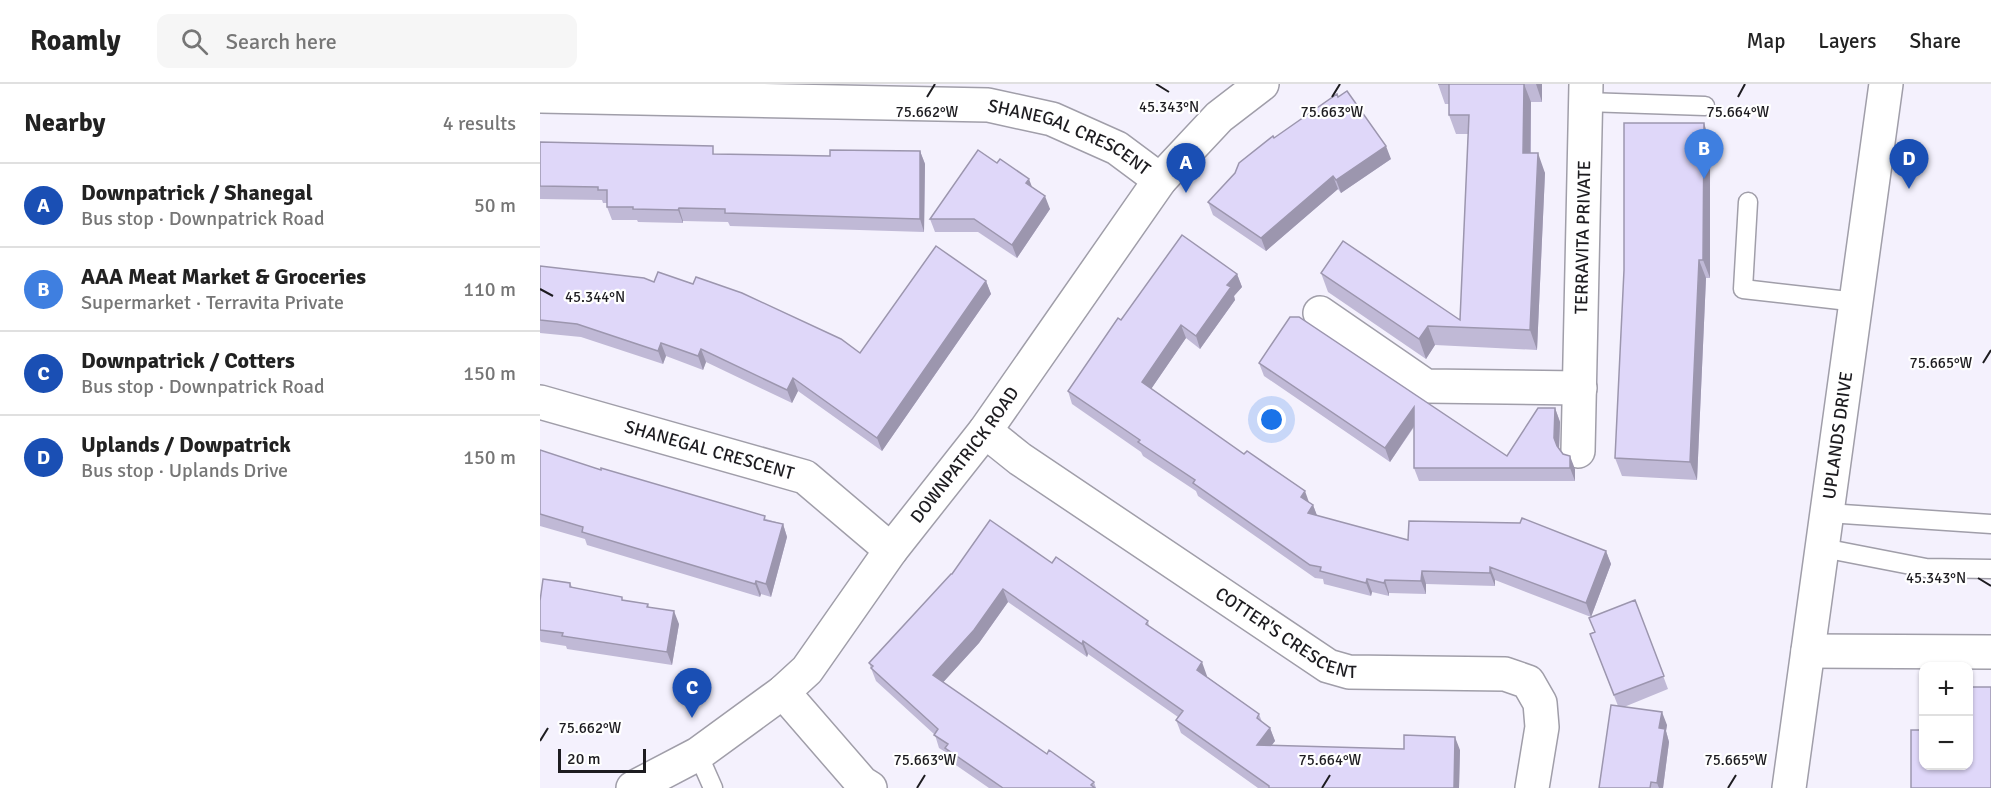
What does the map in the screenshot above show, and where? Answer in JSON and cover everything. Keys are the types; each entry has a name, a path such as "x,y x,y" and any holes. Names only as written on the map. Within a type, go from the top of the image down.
{"street":[{"name":"DOWNPATRICK ROAD","path":"633,788 698,754 783,692 807,670 891,550 985,431 1160,180 1219,117 1263,84"},
{"name":"UPLANDS DRIVE","path":"1789,788 1886,84"},
{"name":"TERRAVITA PRIVATE","path":"1578,451 1586,93"},
{"name":"SHANEGAL CRESCENT","path":"540,96 988,105 1052,119 1117,148 1160,180"},
{"path":"1320,313 1426,386 1580,388"},
{"name":"SHANEGAL CRESCENT","path":"540,402 806,477 891,550"},
{"name":"COTTER'S CRESCENT","path":"985,431 1029,465 1328,666 1349,672 1505,674 1528,682 1540,703 1542,727 1532,788"},
{"path":"1808,651 1991,652"},
{"path":"783,692 862,783 870,788"}],"lane":[{"path":"1586,93 1705,106"},
{"path":"1748,202 1743,289 1857,302"},
{"path":"1828,513 1991,524"},
{"path":"1823,548 1926,568 1991,569"},
{"path":"698,754 713,788"}],"building":[{"path":"1449,84 1524,84 1523,153 1538,153 1530,330 1428,326 1419,339 1321,273 1343,241 1460,320 1469,115 1449,115"},
{"path":"1347,91 1386,146 1336,180 1333,176 1261,238 1208,202 1235,173 1239,163 1273,136 1274,138 1337,94 1338,97"},
{"path":"1624,123 1704,123 1703,260 1699,260 1690,462 1615,458 1624,270"},
{"path":"540,142 713,146 713,154 830,156 830,150 920,151 920,219 725,213 725,209 607,207 607,190 598,190 598,187 540,186"},
{"path":"978,150 997,163 1000,159 1029,179 1026,183 1045,196 1012,245 974,219 930,219"},
{"path":"1182,235 1237,274 1227,285 1231,287 1196,336 1181,325 1142,382 1244,454 1247,451 1305,491 1301,497 1313,505 1308,513 1408,540 1409,521 1520,523 1522,518 1606,551 1586,603 1490,567 1490,573 1422,571 1421,581 1385,580 1384,583 1367,579 1366,583 1320,571 1321,567 1310,565 1193,483 1195,480 1138,442 1140,440 1068,391 1118,318 1121,320"},
{"path":"936,246 986,281 877,438 793,378 787,390 701,349 698,356 661,343 658,351 577,324 540,320 540,266 644,278 654,282 658,272 693,284 696,277 742,293 841,339 860,353"},
{"path":"1290,317 1299,317 1507,456 1538,408 1555,408 1554,438 1563,454 1570,456 1570,468 1414,468 1414,407 1385,448 1259,363"},
{"path":"540,450 601,470 601,468 765,516 764,520 783,524 766,584 756,581 755,584 582,532 583,527 540,514"},
{"path":"990,520 1052,563 1056,557 1148,621 1146,624 1202,662 1197,670 1259,714 1257,718 1270,728 1257,745 1404,749 1404,735 1455,737 1454,788 1269,788 1176,720 1183,711 1083,641 1082,644 1003,589 974,630 933,675 1047,754 1049,750 1094,782 1091,785 1095,788 1003,788 945,748 948,744 934,735 938,729 871,668 873,666 869,663 952,574"},
{"path":"543,579 570,583 570,587 648,604 647,607 674,611 667,652 562,636 563,633 540,630"},
{"path":"1635,600 1664,676 1614,695 1590,634 1595,632 1589,618"},
{"path":"1973,687 1991,687 1991,788 1911,788 1911,730 1919,730 1919,770 1973,770"},
{"path":"1611,705 1662,712 1659,728 1665,729 1657,783 1651,782 1650,788 1599,788"}],"place":[{"name":"AAA Meat Market & Groceries","path":"1704,179"},
{"name":"Uplands / Dowpatrick","path":"1909,189"},
{"name":"Downpatrick / Shanegal","path":"1186,193"},
{"name":"Downpatrick / Cotters","path":"692,718"}]}
